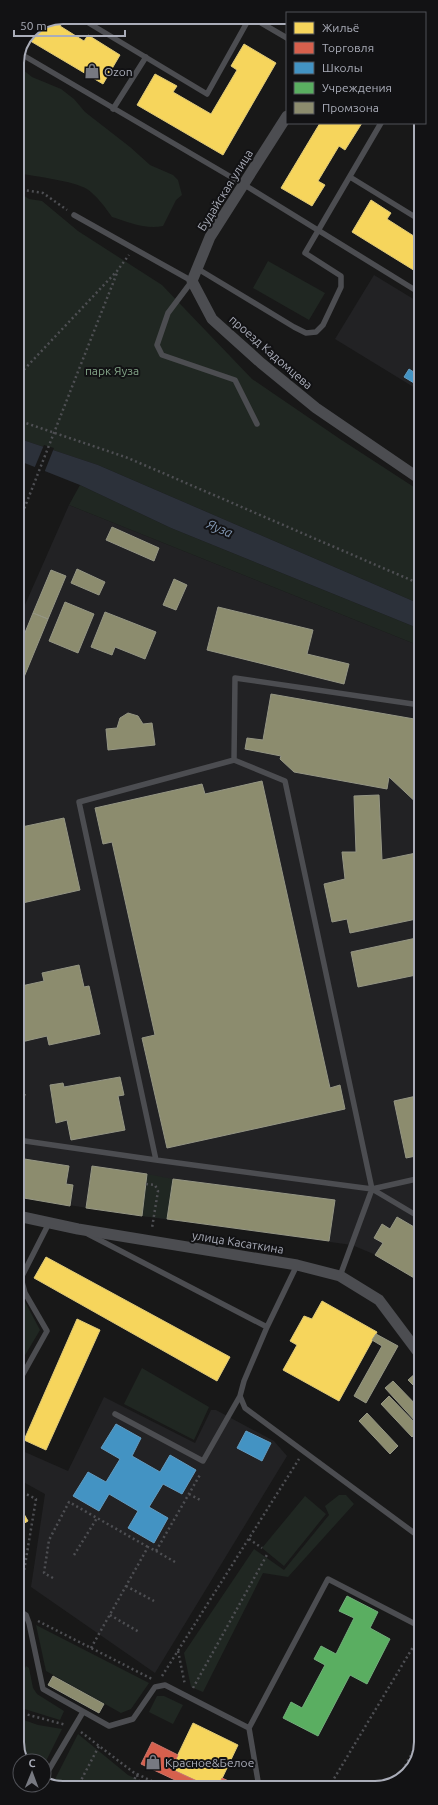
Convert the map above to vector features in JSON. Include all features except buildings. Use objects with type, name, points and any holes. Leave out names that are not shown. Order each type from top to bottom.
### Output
[{"type":"street","name":"Будайская улица","points":[[192,281],[210,237],[286,118]]},
{"type":"street","name":"проезд Кадомцева","points":[[192,281],[212,319],[261,363],[316,408],[414,475]]},
{"type":"street","name":"улица Касаткина","points":[[24,1217],[78,1229],[297,1265],[340,1276],[379,1300],[414,1347]]},
{"type":"lane","points":[[90,24],[207,94],[247,24]]},
{"type":"lane","points":[[263,24],[286,37]]},
{"type":"lane","points":[[25,56],[243,184],[414,290]]},
{"type":"lane","points":[[113,109],[146,57]]},
{"type":"lane","points":[[198,269],[294,327],[306,333],[316,332],[323,325],[341,287],[341,276],[305,253],[380,124]]},
{"type":"lane","points":[[350,177],[414,216]]},
{"type":"lane","points":[[74,215],[192,281],[168,313],[157,345],[162,355],[235,380],[257,424]]},
{"type":"lane","points":[[234,760],[235,678],[414,704]]},
{"type":"lane","points":[[156,1160],[79,802],[234,760],[285,781],[372,1189],[340,1276]]},
{"type":"lane","points":[[24,1141],[372,1189],[414,1180]]},
{"type":"lane","points":[[372,1189],[414,1214]]},
{"type":"lane","points":[[24,1270],[48,1223]]},
{"type":"lane","points":[[78,1229],[267,1327]]},
{"type":"lane","points":[[115,1414],[203,1461],[240,1396],[244,1381],[267,1327],[297,1265]]},
{"type":"lane","points":[[24,1290],[47,1331],[24,1372]]},
{"type":"lane","points":[[240,1396],[245,1408],[414,1533]]},
{"type":"lane","points":[[258,1781],[249,1728],[328,1579],[414,1624]]},
{"type":"lane","points":[[26,1615],[43,1689],[109,1726],[133,1719],[155,1686],[165,1686],[249,1728]]},
{"type":"lane","points":[[52,1764],[83,1712]]},
{"type":"path","points":[[24,190],[43,193],[74,215]]},
{"type":"path","points":[[24,370],[117,271],[134,248]]},
{"type":"path","points":[[24,509],[117,271]]},
{"type":"path","points":[[24,422],[128,458],[414,581]]},
{"type":"path","points":[[146,1184],[155,1185],[158,1191],[150,1240]]},
{"type":"path","points":[[26,1615],[158,1682],[304,1451]]},
{"type":"path","points":[[156,1551],[201,1473]]},
{"type":"path","points":[[24,1493],[36,1499],[24,1569]]},
{"type":"path","points":[[189,1494],[202,1501]]},
{"type":"path","points":[[53,1578],[44,1573],[49,1540],[69,1502],[175,1562]]},
{"type":"path","points":[[74,1555],[97,1518]]},
{"type":"path","points":[[249,1539],[262,1548]]},
{"type":"path","points":[[91,1648],[148,1547]]},
{"type":"path","points":[[188,1697],[268,1553]]},
{"type":"path","points":[[126,1586],[154,1601]]},
{"type":"path","points":[[110,1615],[139,1632]]},
{"type":"path","points":[[333,1781],[414,1646]]},
{"type":"path","points":[[178,1651],[188,1697]]},
{"type":"path","points":[[24,1714],[74,1727],[137,1774],[150,1781]]},
{"type":"path","points":[[81,1781],[99,1746]]},
{"type":"path","points":[[404,1768],[413,1752]]},
{"type":"path","points":[[134,1781],[137,1774]]},
{"type":"path","points":[[137,1774],[139,1781]]},
{"type":"shaded area","points":[[374,275],[414,299],[414,387],[335,339]]},
{"type":"shaded area","points":[[69,505],[414,644],[414,1278],[376,1255],[352,1245],[113,1212],[24,1198],[24,607]]},
{"type":"shaded area","points":[[104,1397],[195,1443],[211,1410],[216,1410],[274,1441],[287,1456],[155,1673],[31,1587],[45,1494],[24,1482],[24,1452],[68,1471]]},
{"type":"green space","points":[[24,71],[32,77],[61,89],[74,99],[85,112],[130,147],[150,165],[173,175],[178,180],[182,195],[176,200],[163,226],[150,227],[112,217],[104,206],[87,189],[54,179],[24,174]]},
{"type":"green space","name":"парк Яуза","points":[[24,196],[29,199],[42,201],[78,231],[162,285],[252,379],[414,487],[414,601],[98,465],[24,440]]},
{"type":"green space","points":[[268,261],[325,293],[309,320],[253,288]]},
{"type":"green space","points":[[80,485],[171,528],[414,627],[414,644],[69,505]]},
{"type":"green space","points":[[147,1174],[173,1179],[167,1219],[142,1216]]},
{"type":"green space","points":[[24,1300],[40,1330],[24,1357]]},
{"type":"green space","points":[[142,1368],[209,1407],[194,1440],[124,1404]]},
{"type":"green space","points":[[339,1495],[346,1495],[354,1504],[288,1577],[263,1573],[203,1692],[191,1687],[184,1653],[254,1549],[284,1570],[329,1515],[325,1506]]},
{"type":"green space","points":[[305,1496],[326,1514],[284,1566],[262,1548]]},
{"type":"green space","points":[[36,1625],[149,1683],[131,1709],[121,1713],[46,1671]]},
{"type":"green space","points":[[26,1666],[29,1668],[33,1688],[37,1694],[64,1711],[60,1720],[24,1709],[24,1670]]},
{"type":"green space","points":[[157,1696],[164,1696],[183,1705],[173,1724],[149,1712]]},
{"type":"green space","points":[[24,1720],[38,1725],[62,1729],[50,1753],[26,1753]]},
{"type":"green space","points":[[78,1734],[128,1775],[140,1781],[54,1780]]},
{"type":"water","name":"Яуза","points":[[24,440],[98,465],[414,601],[414,627],[171,528],[80,485],[24,463]]},
{"type":"pier","points":[[44,445],[54,448],[44,473],[34,469]]},
{"type":"place","name":"Ozon","points":[[92,71]]},
{"type":"place","name":"Красное&Белое","points":[[153,1762]]}]
